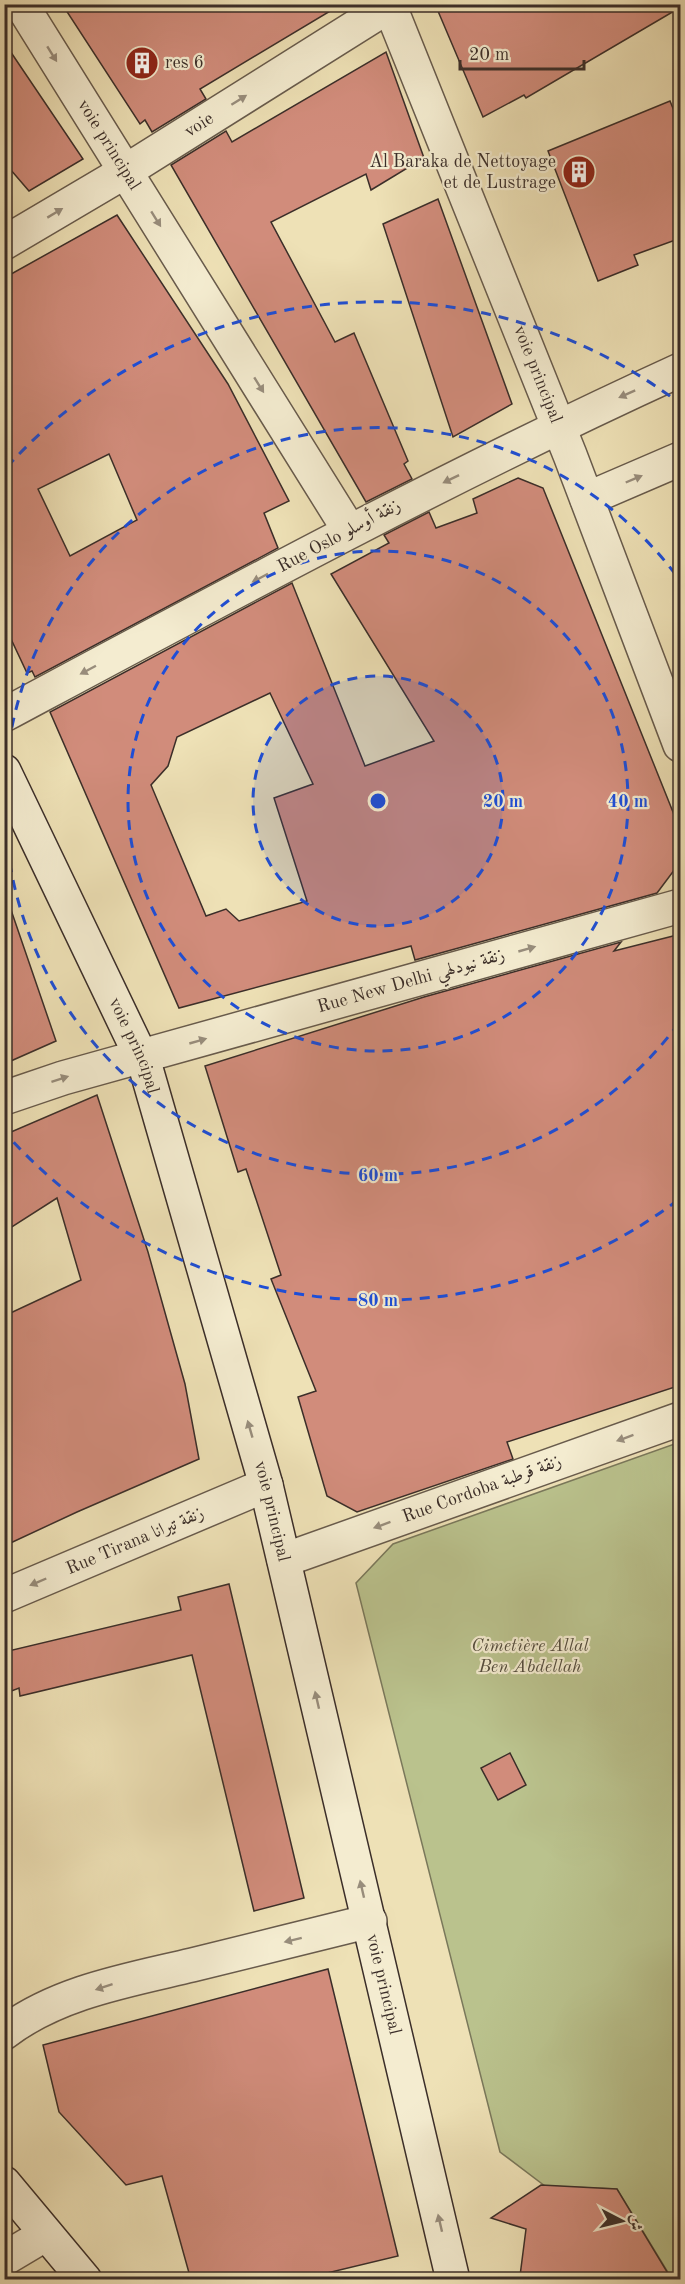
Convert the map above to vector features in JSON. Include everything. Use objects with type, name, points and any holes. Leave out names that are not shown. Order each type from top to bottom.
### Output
[{"type":"street","name":"voie principal","points":[[21,4],[349,530]]},
{"type":"street","name":"voie principal","points":[[390,5],[558,425],[681,746]]},
{"type":"street","name":"voie","points":[[4,243],[126,171],[390,5]]},
{"type":"street","name":"Rue Oslo زنقة أوسلو","points":[[4,716],[349,530],[558,425],[681,370]]},
{"type":"street","points":[[587,499],[681,459]]},
{"type":"street","name":"voie principal","points":[[4,771],[141,1057],[266,1485],[453,2280]]},
{"type":"street","name":"Rue New Delhi زنقة نيودلهي","points":[[4,1098],[63,1078],[681,906]]},
{"type":"street","name":"Rue Cordoba زنقة قرطبة","points":[[284,1560],[681,1419]]},
{"type":"street","name":"Rue Tirana زنقة تيرانا","points":[[4,1596],[266,1485]]},
{"type":"street","points":[[4,2033],[21,2020],[55,2004],[108,1985],[370,1921]]},
{"type":"street","points":[[4,2182],[85,2280]]},
{"type":"street","points":[[4,2259],[46,2234]]},
{"type":"green space","name":"Cimetière Allal Ben Abdellah","points":[[680,1442],[680,2279],[672,2279],[617,2189],[545,2186],[500,2152],[356,1583],[393,1544]]},
{"type":"building","points":[[62,4],[342,4],[200,89],[206,99],[152,132],[145,120],[140,124]]},
{"type":"building","points":[[435,4],[681,4],[681,7],[526,98],[524,95],[483,117]]},
{"type":"building","points":[[4,42],[83,159],[29,191],[4,162]]},
{"type":"building","points":[[386,52],[424,158],[371,190],[366,174],[271,222],[335,342],[354,333],[408,461],[404,464],[412,479],[366,502],[171,165],[226,131],[232,142]]},
{"type":"building","points":[[670,101],[681,128],[681,238],[634,255],[638,265],[598,281],[548,151]]},
{"type":"building","points":[[438,199],[512,404],[453,437],[383,224]]},
{"type":"building","points":[[117,215],[228,384],[289,501],[264,513],[278,548],[35,677],[32,671],[27,673],[4,624],[4,278]],"holes":[[[109,454],[137,520],[70,556],[38,489]]]},
{"type":"building","points":[[518,478],[543,488],[681,832],[681,861],[657,893],[415,960],[411,946],[179,1008],[50,712],[292,583],[365,766],[434,741],[331,574],[389,543],[384,535],[429,512],[436,528],[477,513],[473,499]],"holes":[[[270,693],[313,784],[274,798],[307,901],[239,921],[226,909],[206,916],[151,785],[168,766],[177,737]]]},
{"type":"building","points":[[10,907],[56,1041],[4,1064],[4,908]]},
{"type":"building","points":[[681,934],[681,1385],[507,1442],[513,1459],[357,1512],[327,1496],[298,1397],[316,1391],[271,1279],[281,1275],[246,1169],[238,1172],[205,1066],[424,997],[621,942],[614,951]]},
{"type":"building","points":[[97,1095],[148,1252],[185,1384],[199,1459],[4,1546],[4,1316],[81,1280],[57,1198],[4,1232],[4,1135]]},
{"type":"building","points":[[229,1584],[304,1898],[254,1911],[192,1655],[20,1696],[19,1688],[4,1694],[4,1652],[181,1610],[178,1597]]},
{"type":"building","points":[[510,1753],[526,1785],[498,1800],[481,1768]]},
{"type":"building","points":[[328,1969],[398,2256],[298,2280],[191,2280],[162,2176],[126,2185],[59,2112],[43,2045]]},
{"type":"building","points":[[541,2185],[617,2189],[672,2280],[536,2280],[520,2276],[526,2229],[491,2218]]},
{"type":"place","name":"res 6","points":[[142,63]]},
{"type":"place","name":"Al Baraka de Nettoyage et de Lustrage","points":[[579,172]]}]
